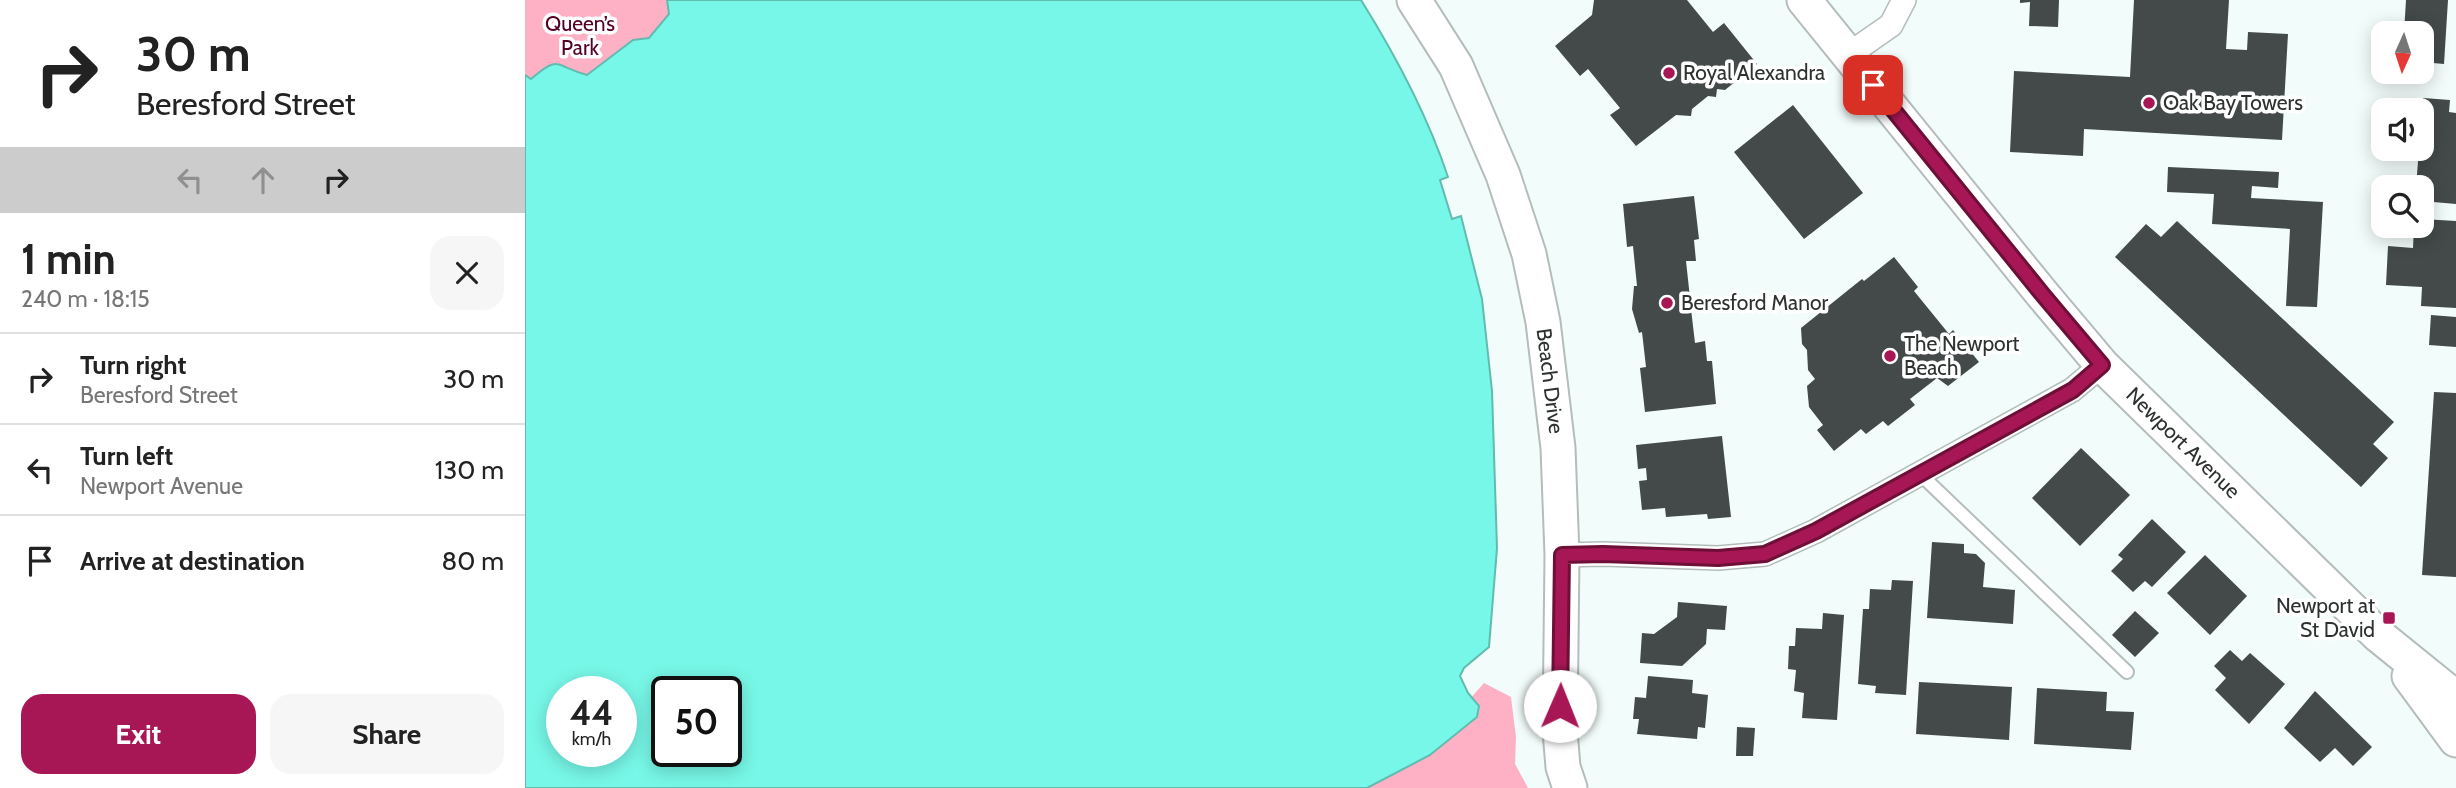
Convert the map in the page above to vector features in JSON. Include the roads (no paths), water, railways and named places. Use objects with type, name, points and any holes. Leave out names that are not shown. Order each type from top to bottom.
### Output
[{"type":"street","name":"Beach Drive","points":[[1414,0],[1467,88],[1503,175],[1529,254],[1553,386],[1558,447],[1562,555],[1560,731],[1563,767],[1570,788]]},
{"type":"street","name":"Newport Avenue","points":[[1804,0],[2102,365],[2378,635],[2456,698]]},
{"type":"street","points":[[1848,55],[1891,25],[1904,0]]},
{"type":"street","points":[[1562,555],[1718,558],[1765,554],[1816,531],[2073,390],[2102,365]]},
{"type":"street","points":[[2378,635],[2456,740]]},
{"type":"lane","points":[[1919,473],[2127,672]]},
{"type":"place","name":"Royal Alexandra","points":[[1669,73]]},
{"type":"place","name":"Oak Bay Towers","points":[[2149,103]]},
{"type":"place","name":"Beresford Manor","points":[[1667,303]]},
{"type":"place","name":"The Newport Beach","points":[[1890,356]]},
{"type":"place","name":"Newport at St David","points":[[2389,618]]},
{"type":"park label","name":"Queen’s Park","points":[[580,36]]}]
